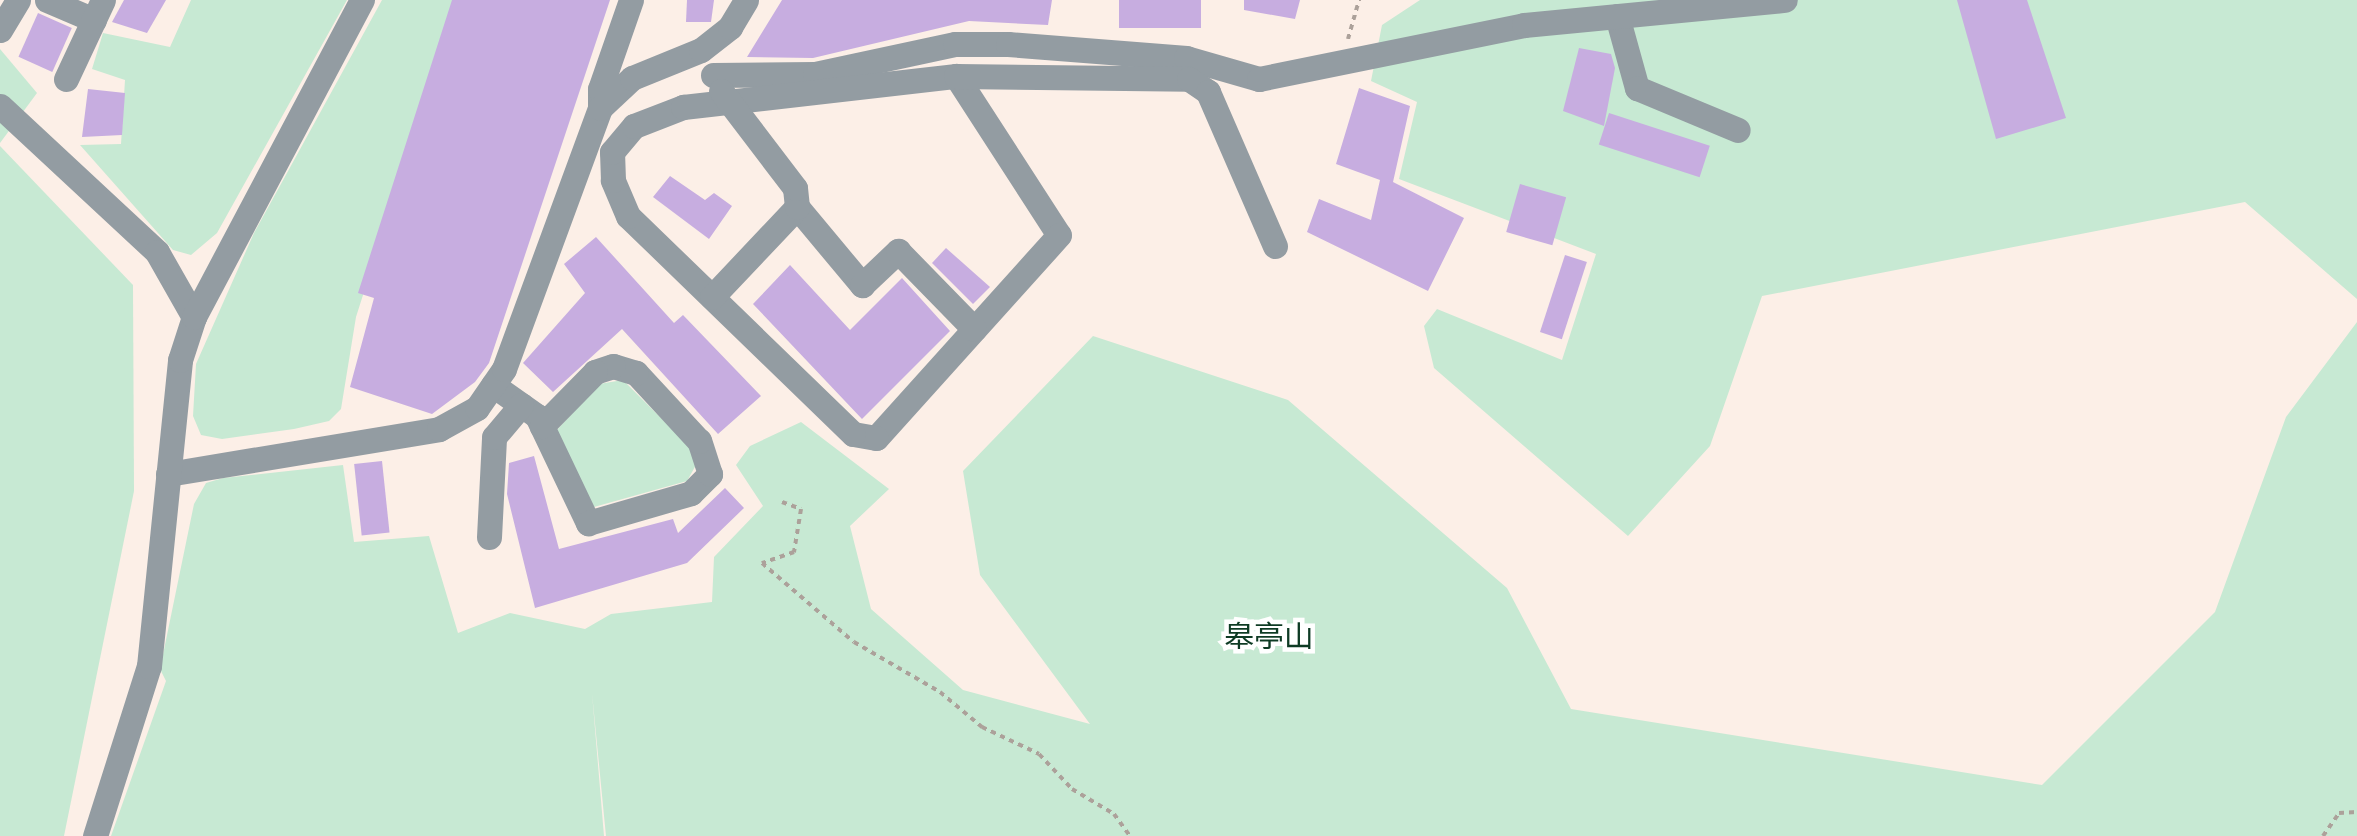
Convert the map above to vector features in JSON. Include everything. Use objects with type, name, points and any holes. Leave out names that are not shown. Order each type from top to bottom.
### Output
[{"type":"street","points":[[0,30],[18,0]]},
{"type":"street","points":[[47,0],[98,10],[66,78]]},
{"type":"street","points":[[95,836],[135,726],[149,666],[180,360],[194,317],[362,0]]},
{"type":"street","points":[[168,474],[439,428],[477,408],[493,385],[600,108],[600,89],[632,0]]},
{"type":"street","points":[[600,108],[632,78],[701,50],[730,28],[746,0]]},
{"type":"street","points":[[713,76],[815,74],[955,44],[1186,58],[1259,79],[1340,66],[1524,25],[1785,0]]},
{"type":"street","points":[[1617,16],[1637,88],[1738,130]]},
{"type":"street","points":[[701,50],[727,102],[794,188],[796,206],[862,285],[898,252],[974,329]]},
{"type":"street","points":[[956,76],[1059,234],[876,438],[853,434],[628,216],[613,180],[612,152],[634,126],[682,107],[956,76],[1189,79],[1208,92],[1275,246]]},
{"type":"street","points":[[0,106],[157,252],[194,317]]},
{"type":"street","points":[[712,297],[796,206]]},
{"type":"street","points":[[493,385],[522,405],[542,426],[588,523],[691,493],[710,474],[699,441],[636,373],[612,366],[595,372],[542,426]]},
{"type":"street","points":[[489,537],[494,437],[522,405]]},
{"type":"path","points":[[1340,66],[1358,0]]},
{"type":"path","points":[[782,502],[801,509],[794,552],[762,563],[854,642],[940,692],[982,728],[1004,732],[1020,749],[1039,754],[1072,789],[1114,814],[1130,836]]},
{"type":"path","points":[[2324,836],[2339,814],[2357,812]]},
{"type":"green space","points":[[191,0],[347,0],[217,233],[191,255],[173,250],[80,145],[121,144],[125,80],[92,69],[103,33],[170,47]]},
{"type":"green space","points":[[382,0],[457,0],[356,317],[341,409],[329,421],[294,429],[222,439],[201,435],[193,416],[196,364],[254,233]]},
{"type":"green space","points":[[1420,0],[2357,0],[2357,299],[2245,202],[1762,296],[1710,446],[1628,536],[1434,368],[1424,326],[1437,309],[1562,360],[1596,254],[1399,179],[1417,102],[1371,81],[1382,25]]},
{"type":"green space","points":[[0,49],[37,93],[0,143]]},
{"type":"green space","points":[[0,146],[133,285],[134,491],[64,836],[0,836]]},
{"type":"green space","name":"皋亭山","points":[[2357,322],[2357,836],[606,836],[592,693],[604,836],[111,836],[166,681],[160,669],[194,504],[206,483],[223,478],[343,465],[354,542],[429,536],[458,633],[510,613],[585,629],[611,614],[712,602],[714,557],[763,506],[736,465],[750,446],[801,422],[889,489],[850,526],[871,609],[963,690],[1090,724],[980,575],[963,471],[1093,336],[1288,400],[1507,588],[1571,709],[2042,785],[2215,612],[2286,417]]},
{"type":"green space","points":[[623,380],[689,446],[696,465],[687,481],[594,507],[556,431],[599,384]]},
{"type":"building","points":[[124,0],[166,0],[147,33],[112,22]]},
{"type":"building","points":[[452,0],[610,0],[489,363],[475,382],[432,414],[350,387],[374,298],[358,293]]},
{"type":"building","points":[[687,0],[714,0],[711,22],[686,22]]},
{"type":"building","points":[[782,0],[1052,0],[1048,25],[969,21],[813,58],[747,57]]},
{"type":"building","points":[[1119,0],[1201,0],[1201,28],[1119,28]]},
{"type":"building","points":[[1244,0],[1300,0],[1295,19],[1244,10]]},
{"type":"building","points":[[1957,0],[2027,0],[2066,118],[1996,139]]},
{"type":"building","points":[[38,13],[72,28],[52,72],[18,57]]},
{"type":"building","points":[[1579,48],[1611,54],[1615,68],[1604,126],[1563,111]]},
{"type":"building","points":[[1359,88],[1410,106],[1393,182],[1464,218],[1428,291],[1307,232],[1319,199],[1371,220],[1380,180],[1336,164]]},
{"type":"building","points":[[88,89],[125,93],[122,135],[82,137]]},
{"type":"building","points":[[1609,113],[1710,146],[1700,177],[1599,144]]},
{"type":"building","points":[[670,176],[705,200],[714,193],[732,206],[709,239],[653,197]]},
{"type":"building","points":[[1520,184],[1566,197],[1552,245],[1506,232]]},
{"type":"building","points":[[596,237],[674,323],[683,315],[761,396],[718,434],[622,329],[553,392],[523,363],[585,293],[564,264]]},
{"type":"building","points":[[946,248],[990,287],[973,304],[932,263]]},
{"type":"building","points":[[1565,255],[1587,262],[1562,339],[1540,332]]},
{"type":"building","points":[[790,265],[850,330],[902,278],[950,331],[862,419],[753,304]]},
{"type":"building","points":[[534,456],[559,549],[673,519],[678,533],[725,488],[744,508],[687,563],[535,608],[507,494],[509,463]]},
{"type":"building","points":[[382,461],[390,533],[362,536],[354,464]]}]
